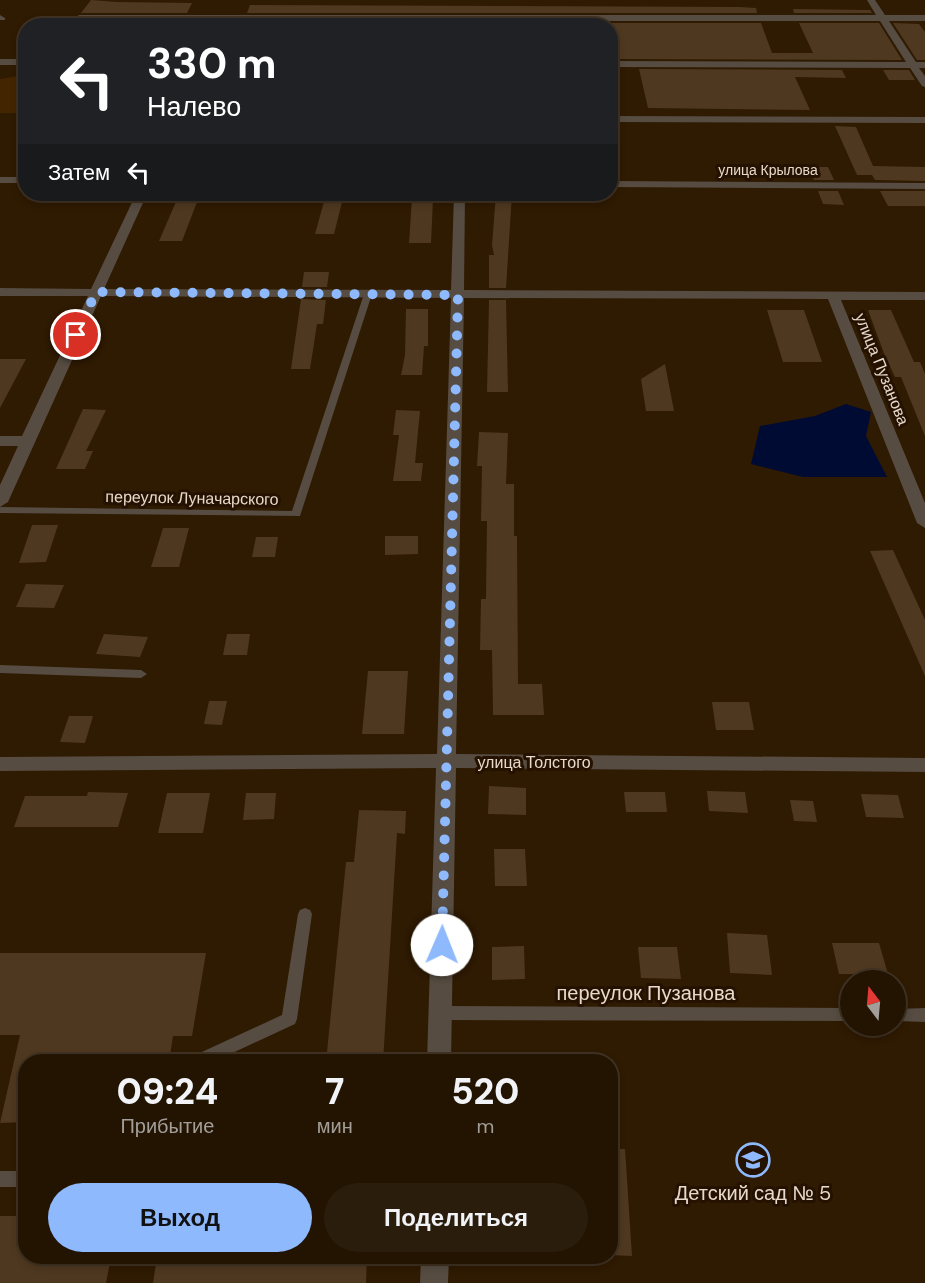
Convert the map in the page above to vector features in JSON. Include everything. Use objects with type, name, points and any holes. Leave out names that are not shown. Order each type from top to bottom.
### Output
[{"type":"street","points":[[871,0],[925,84]]},
{"type":"street","points":[[79,18],[925,18]]},
{"type":"street","points":[[0,62],[18,62]]},
{"type":"street","points":[[618,64],[925,65]]},
{"type":"street","points":[[618,119],[925,120]]},
{"type":"street","points":[[0,180],[18,180]]},
{"type":"street","name":"улица Крылова","points":[[618,184],[925,186]]},
{"type":"street","points":[[0,502],[138,201]]},
{"type":"street","points":[[439,1054],[460,201]]},
{"type":"street","points":[[0,292],[925,296]]},
{"type":"street","name":"улица Пузанова","points":[[833,295],[925,523]]},
{"type":"street","points":[[0,441],[27,441]]},
{"type":"street","name":"улица Толстого","points":[[0,764],[447,761],[925,765]]},
{"type":"street","points":[[434,1283],[435,1264]]},
{"type":"lane","name":"переулок Луначарского","points":[[0,510],[296,514],[368,294]]},
{"type":"lane","points":[[0,669],[141,674]]},
{"type":"lane","points":[[215,1054],[289,1020],[305,914]]},
{"type":"lane","name":"переулок Пузанова","points":[[440,1013],[840,1015]]},
{"type":"lane","points":[[906,1015],[925,1016]]},
{"type":"lane","points":[[0,1179],[18,1179]]},
{"type":"shaded area","points":[[18,76],[18,113],[0,113],[0,79]]},
{"type":"water","points":[[846,404],[871,412],[866,436],[887,477],[803,477],[751,464],[760,426],[815,416]]},
{"type":"building","points":[[91,0],[192,3],[187,13],[81,13]]},
{"type":"building","points":[[250,5],[740,7],[756,8],[757,13],[247,13]]},
{"type":"building","points":[[793,9],[870,10],[872,13],[794,13]]},
{"type":"building","points":[[618,23],[761,23],[772,53],[813,53],[799,23],[879,23],[902,60],[618,59]]},
{"type":"building","points":[[893,23],[919,24],[925,32],[925,60],[917,60]]},
{"type":"building","points":[[639,69],[842,70],[846,78],[795,77],[810,110],[648,108]]},
{"type":"building","points":[[883,70],[909,70],[915,80],[889,80]]},
{"type":"building","points":[[835,126],[856,127],[873,166],[925,167],[925,181],[875,180],[872,175],[857,175]]},
{"type":"building","points":[[809,167],[828,167],[834,180],[814,180]]},
{"type":"building","points":[[818,191],[838,191],[844,205],[823,204]]},
{"type":"building","points":[[880,191],[925,191],[925,206],[888,206]]},
{"type":"building","points":[[176,201],[197,201],[182,241],[159,241]]},
{"type":"building","points":[[324,201],[342,201],[334,234],[315,234]]},
{"type":"building","points":[[412,201],[433,201],[431,243],[409,243]]},
{"type":"building","points":[[495,201],[512,201],[506,288],[489,288],[489,255],[494,255],[492,245]]},
{"type":"building","points":[[304,272],[329,272],[327,287],[302,287]]},
{"type":"building","points":[[301,299],[326,300],[323,324],[317,324],[310,369],[291,369]]},
{"type":"building","points":[[489,300],[506,300],[508,392],[487,392]]},
{"type":"building","points":[[406,309],[428,309],[428,346],[424,346],[422,375],[401,375],[405,355]]},
{"type":"building","points":[[767,310],[804,310],[822,362],[783,362]]},
{"type":"building","points":[[868,310],[891,310],[914,362],[920,362],[925,374],[925,436],[901,377],[895,377],[885,356]]},
{"type":"building","points":[[0,359],[26,359],[0,408]]},
{"type":"building","points":[[665,364],[674,411],[646,411],[641,379]]},
{"type":"building","points":[[83,409],[106,410],[86,451],[93,451],[85,469],[56,469]]},
{"type":"building","points":[[396,410],[420,411],[415,463],[423,463],[421,481],[393,481],[399,435],[393,435]]},
{"type":"building","points":[[479,432],[508,433],[506,484],[514,484],[514,536],[517,536],[518,684],[542,684],[544,715],[493,715],[492,650],[480,650],[481,599],[486,599],[487,521],[481,521],[482,466],[477,466]]},
{"type":"building","points":[[32,525],[58,525],[46,562],[19,563]]},
{"type":"building","points":[[163,528],[189,528],[179,567],[151,567]]},
{"type":"building","points":[[385,536],[418,536],[418,554],[385,555]]},
{"type":"building","points":[[256,537],[278,537],[275,557],[252,557]]},
{"type":"building","points":[[893,550],[925,620],[925,676],[870,551]]},
{"type":"building","points":[[26,584],[64,585],[54,608],[16,607]]},
{"type":"building","points":[[104,634],[148,637],[140,657],[96,654]]},
{"type":"building","points":[[227,634],[250,634],[247,655],[223,655]]},
{"type":"building","points":[[368,671],[408,671],[404,734],[362,734]]},
{"type":"building","points":[[209,701],[227,701],[222,725],[204,724]]},
{"type":"building","points":[[712,702],[749,702],[754,730],[716,730]]},
{"type":"building","points":[[69,716],[93,716],[85,743],[60,742]]},
{"type":"building","points":[[489,786],[526,788],[526,815],[488,814]]},
{"type":"building","points":[[707,791],[745,792],[748,813],[709,811]]},
{"type":"building","points":[[88,792],[128,793],[118,827],[14,827],[25,796],[87,796]]},
{"type":"building","points":[[624,792],[665,792],[667,812],[626,812]]},
{"type":"building","points":[[167,793],[210,793],[203,833],[158,833]]},
{"type":"building","points":[[246,793],[276,793],[274,819],[243,820]]},
{"type":"building","points":[[861,794],[898,795],[904,818],[866,817]]},
{"type":"building","points":[[790,800],[813,801],[817,822],[794,821]]},
{"type":"building","points":[[359,810],[406,811],[405,834],[397,833],[383,1054],[327,1054],[346,862],[354,862]]},
{"type":"building","points":[[494,849],[525,849],[527,886],[495,886]]},
{"type":"building","points":[[727,933],[767,935],[772,975],[730,973]]},
{"type":"building","points":[[832,943],[879,943],[887,970],[840,970],[839,974]]},
{"type":"building","points":[[524,946],[525,979],[492,980],[492,947]]},
{"type":"building","points":[[638,947],[677,947],[681,979],[641,978]]},
{"type":"building","points":[[0,953],[206,953],[192,1036],[173,1036],[170,1054],[18,1054],[18,1122],[0,1123],[20,1035],[0,1035]]},
{"type":"building","points":[[618,1149],[625,1149],[632,1256],[618,1255]]},
{"type":"building","points":[[0,1216],[18,1216],[18,1264],[110,1264],[106,1283],[0,1283]]},
{"type":"building","points":[[156,1264],[367,1264],[366,1283],[153,1283]]},
{"type":"place","name":"Детский сад № 5","points":[[753,1160]]},
{"type":"route","points":[[76,335],[96,292],[458,295],[442,945]]}]
